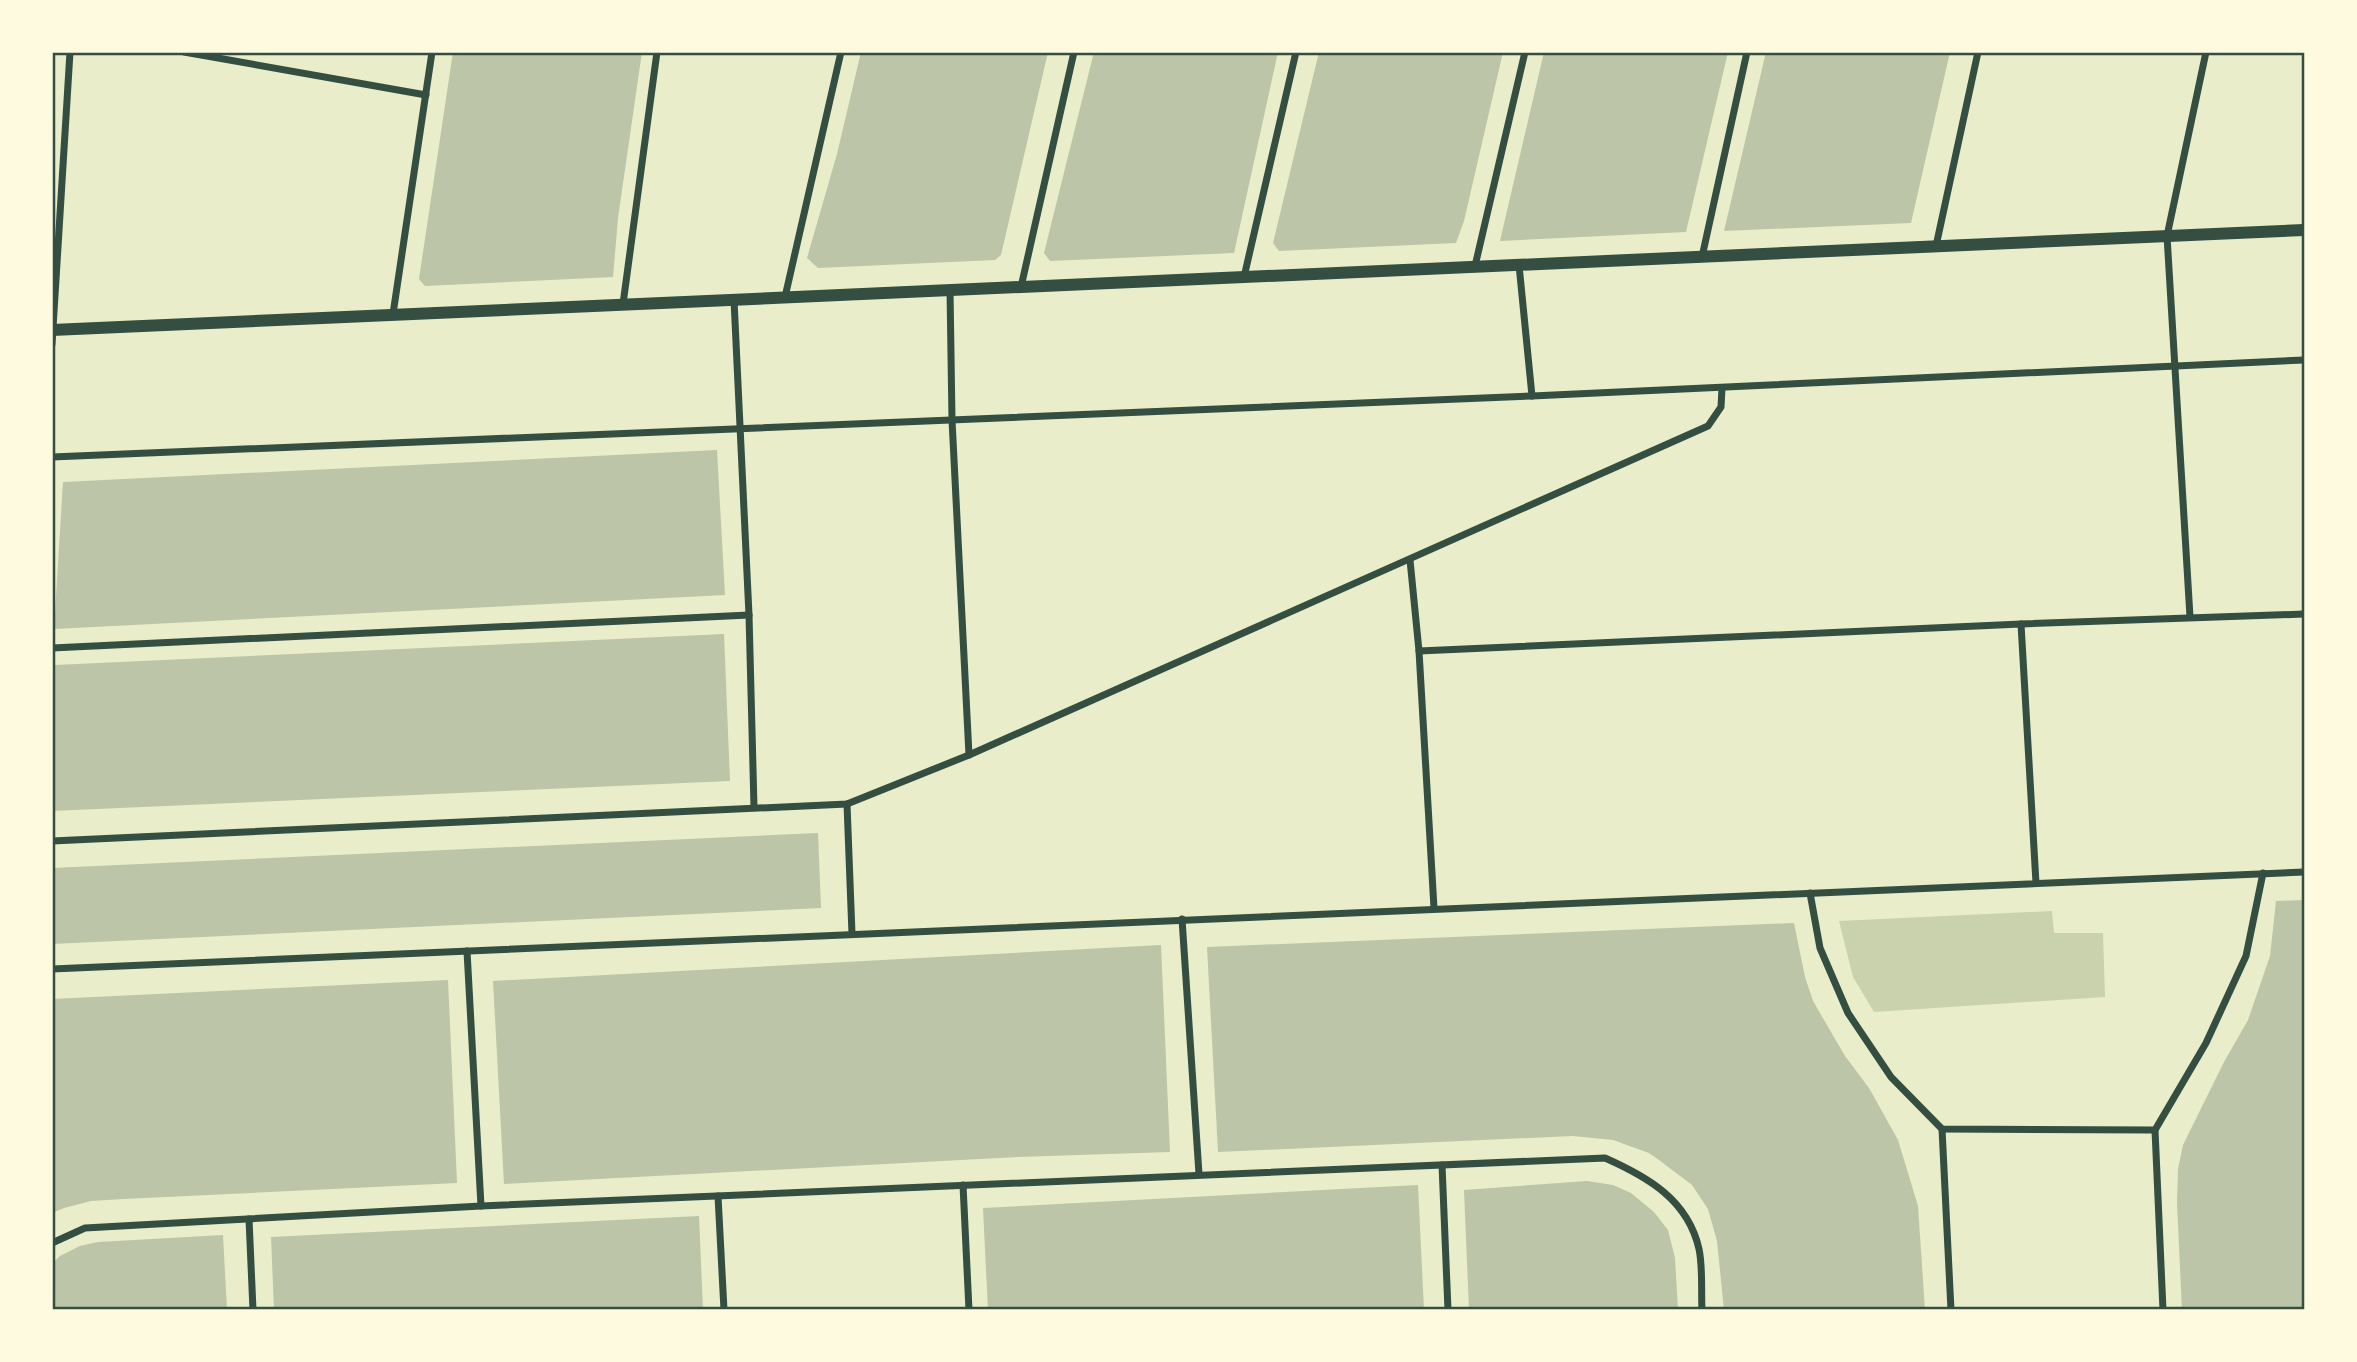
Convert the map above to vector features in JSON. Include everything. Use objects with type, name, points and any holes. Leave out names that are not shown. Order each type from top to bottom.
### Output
[{"type":"street","points":[[52,344],[70,52]]},
{"type":"street","points":[[184,52],[426,95]]},
{"type":"street","points":[[393,314],[432,52]]},
{"type":"street","points":[[623,304],[657,52]]},
{"type":"street","points":[[1021,287],[1074,52]]},
{"type":"street","points":[[1244,277],[1296,52]]},
{"type":"street","points":[[1475,266],[1525,52]]},
{"type":"street","points":[[1702,257],[1747,52]]},
{"type":"street","points":[[1936,246],[1978,52]]},
{"type":"street","points":[[2190,617],[2166,236],[2206,52]]},
{"type":"street","points":[[785,297],[838,53]]},
{"type":"street","points":[[53,330],[2305,230]]},
{"type":"street","points":[[1519,265],[1532,396]]},
{"type":"street","points":[[950,290],[952,420],[969,755]]},
{"type":"street","points":[[734,300],[749,615],[754,807]]},
{"type":"street","points":[[52,457],[1722,388],[2305,360]]},
{"type":"street","points":[[52,841],[847,804],[969,755],[1708,426],[1721,407],[1722,388]]},
{"type":"street","points":[[1410,560],[1419,651],[1434,908]]},
{"type":"street","points":[[1419,651],[2305,614]]},
{"type":"street","points":[[52,648],[749,615]]},
{"type":"street","points":[[2021,624],[2036,883]]},
{"type":"street","points":[[847,804],[852,934]]},
{"type":"street","points":[[52,969],[2305,872]]},
{"type":"street","points":[[2163,1310],[2155,1130],[2206,1044],[2246,956],[2263,873]]},
{"type":"street","points":[[1810,893],[1821,948],[1848,1013],[1891,1077],[1942,1129],[1951,1310]]},
{"type":"street","points":[[1182,919],[1199,1174]]},
{"type":"street","points":[[467,951],[481,1206]]},
{"type":"street","points":[[1942,1129],[2155,1130]]},
{"type":"street","points":[[52,1243],[85,1228],[481,1206],[1605,1158],[1639,1173],[1668,1195],[1689,1220],[1699,1251],[1702,1310]]},
{"type":"street","points":[[1442,1165],[1448,1310]]},
{"type":"street","points":[[963,1185],[969,1310]]},
{"type":"street","points":[[718,1196],[724,1310]]},
{"type":"street","points":[[248,1219],[253,1310]]},
{"type":"green space","points":[[2052,911],[2054,933],[2103,933],[2105,997],[1874,1012],[1853,977],[1839,921]]},
{"type":"building","points":[[453,52],[642,52],[618,218],[613,277],[425,286],[419,279]]},
{"type":"building","points":[[861,52],[1048,52],[1001,255],[995,260],[818,268],[807,258],[837,154]]},
{"type":"building","points":[[1094,52],[1278,52],[1234,253],[1050,261],[1044,253]]},
{"type":"building","points":[[1319,52],[1503,52],[1464,221],[1456,243],[1279,251],[1273,243]]},
{"type":"building","points":[[1544,52],[1728,52],[1686,232],[1500,241]]},
{"type":"building","points":[[1766,52],[1950,52],[1911,223],[1724,231]]},
{"type":"building","points":[[717,450],[725,595],[54,629],[63,482]]},
{"type":"building","points":[[724,634],[730,781],[52,811],[52,698],[55,665]]},
{"type":"building","points":[[818,833],[821,908],[52,944],[52,868]]},
{"type":"building","points":[[2304,900],[2304,1310],[2182,1310],[2177,1203],[2178,1169],[2183,1145],[2248,1020],[2270,956],[2276,901]]},
{"type":"building","points":[[1794,923],[1813,1001],[1845,1056],[1869,1088],[1898,1140],[1918,1206],[1925,1310],[1724,1310],[1717,1241],[1708,1209],[1692,1185],[1659,1160],[1649,1153],[1613,1140],[1573,1136],[1218,1152],[1207,947]]},
{"type":"building","points":[[1161,945],[1170,1152],[1018,1157],[504,1184],[493,981]]},
{"type":"building","points":[[448,980],[457,1183],[91,1201],[52,1213],[52,999]]},
{"type":"building","points":[[1587,1181],[1613,1185],[1631,1193],[1654,1212],[1668,1230],[1675,1258],[1678,1310],[1469,1310],[1464,1190]]},
{"type":"building","points":[[1418,1185],[1424,1310],[988,1310],[983,1208]]},
{"type":"building","points":[[699,1216],[703,1310],[274,1310],[271,1237]]},
{"type":"building","points":[[223,1235],[227,1310],[52,1310],[52,1264],[60,1256],[80,1246],[98,1242]]}]
